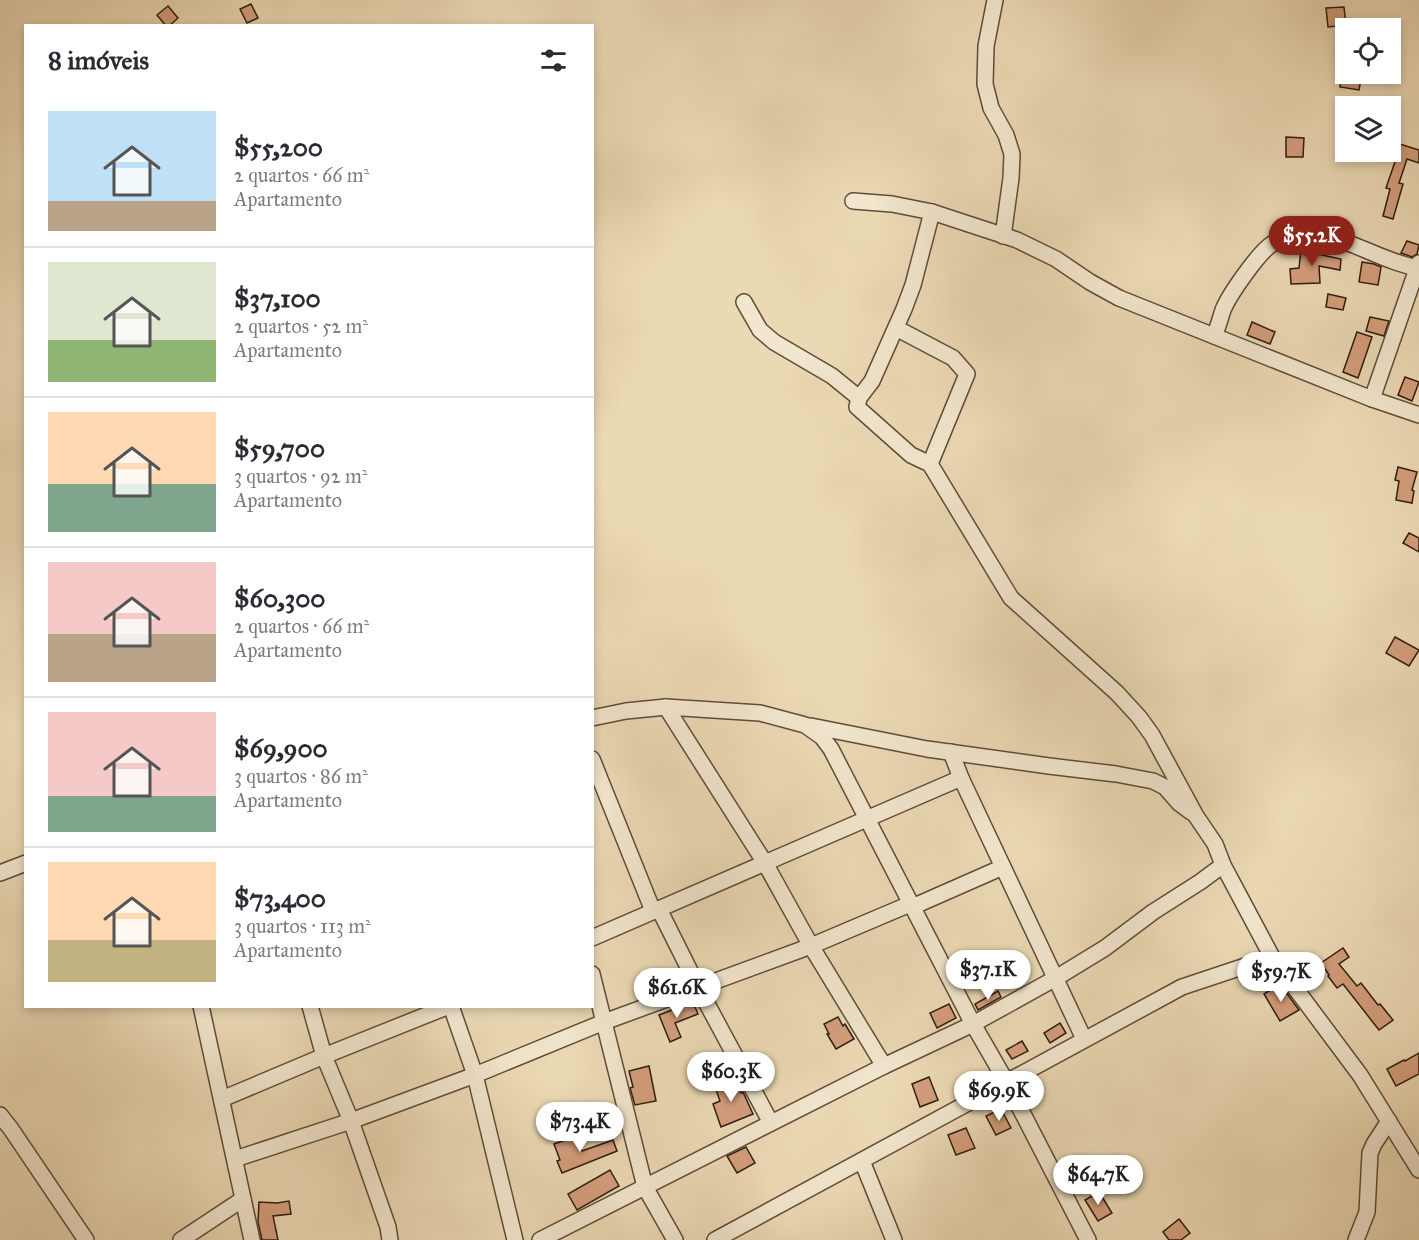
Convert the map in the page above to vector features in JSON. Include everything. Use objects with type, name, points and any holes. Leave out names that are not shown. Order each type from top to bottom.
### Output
[{"type":"street","points":[[995,0],[986,46],[985,84],[991,108],[1006,135],[1012,154],[1003,236]]},
{"type":"street","points":[[854,201],[892,204],[932,212],[1017,240],[1056,259],[1119,298],[1372,399],[1419,415]]},
{"type":"street","points":[[932,212],[912,285],[896,328],[872,381],[859,398],[857,407],[911,455],[930,464],[1011,598],[1117,693],[1139,717],[1152,735],[1196,816],[1215,844],[1223,865],[1272,957],[1360,1075],[1418,1165]]},
{"type":"street","points":[[1214,336],[1223,310],[1231,296],[1263,252],[1274,243],[1287,240],[1342,241],[1387,258],[1418,266],[1372,399]]},
{"type":"street","points":[[744,302],[760,330],[774,342],[832,376],[859,398]]},
{"type":"street","points":[[896,328],[954,358],[967,374],[930,464]]},
{"type":"street","points":[[594,718],[626,711],[666,707],[760,713],[805,725],[951,752],[1153,781],[1165,787],[1179,803],[1196,816]]},
{"type":"street","points":[[666,707],[765,863],[811,946],[885,1066]]},
{"type":"street","points":[[805,725],[822,736],[831,749],[1088,1240]]},
{"type":"street","points":[[951,752],[961,778],[1084,1039]]},
{"type":"street","points":[[594,764],[656,910],[771,1123]]},
{"type":"street","points":[[594,937],[961,778]]},
{"type":"street","points":[[0,873],[24,864]]},
{"type":"street","points":[[540,1240],[973,1024],[1106,948],[1223,865]]},
{"type":"street","points":[[235,1159],[351,1121],[475,1075],[604,1022],[811,946],[1003,867]]},
{"type":"street","points":[[715,1240],[1182,987],[1272,957]]},
{"type":"street","points":[[594,982],[645,1187],[675,1240]]},
{"type":"street","points":[[201,1008],[252,1240]]},
{"type":"street","points":[[311,1008],[324,1056],[351,1121],[388,1227],[390,1240]]},
{"type":"street","points":[[222,1099],[445,1008]]},
{"type":"street","points":[[451,1008],[475,1075],[515,1240]]},
{"type":"street","points":[[0,1115],[86,1240]]},
{"type":"street","points":[[1356,1240],[1367,1212],[1370,1153],[1389,1121]]},
{"type":"street","points":[[862,1161],[894,1240]]},
{"type":"street","points":[[181,1240],[243,1199]]},
{"type":"building","points":[[251,4],[258,18],[247,23],[240,9]]},
{"type":"building","points":[[168,6],[178,18],[171,24],[164,24],[157,15]]},
{"type":"building","points":[[1344,7],[1345,18],[1335,18],[1335,26],[1328,27],[1326,8]]},
{"type":"building","points":[[1340,84],[1360,84],[1359,90],[1340,87]]},
{"type":"building","points":[[1286,137],[1304,138],[1303,157],[1286,157]]},
{"type":"building","points":[[1401,144],[1419,150],[1419,163],[1407,159],[1399,183],[1403,184],[1393,219],[1383,216],[1390,189],[1386,188],[1395,162],[1401,162]]},
{"type":"building","points":[[1407,241],[1419,245],[1417,254],[1412,257],[1401,253]]},
{"type":"building","points":[[1301,250],[1317,250],[1317,254],[1341,259],[1340,270],[1319,266],[1320,283],[1291,284],[1290,269],[1299,268]]},
{"type":"building","points":[[1362,262],[1381,267],[1378,285],[1359,282]]},
{"type":"building","points":[[1328,294],[1346,298],[1343,310],[1326,307]]},
{"type":"building","points":[[1370,317],[1389,321],[1384,336],[1366,331]]},
{"type":"building","points":[[1252,322],[1275,332],[1270,344],[1247,335]]},
{"type":"building","points":[[1357,332],[1372,337],[1358,378],[1343,372]]},
{"type":"building","points":[[1405,377],[1419,382],[1412,401],[1398,395]]},
{"type":"building","points":[[1398,467],[1417,472],[1412,490],[1414,491],[1412,503],[1396,500],[1399,481],[1395,480]]},
{"type":"building","points":[[1409,533],[1419,538],[1419,552],[1403,543]]},
{"type":"building","points":[[1395,637],[1419,650],[1409,666],[1386,653]]},
{"type":"building","points":[[1343,948],[1349,957],[1339,964],[1357,986],[1361,983],[1393,1020],[1379,1030],[1343,984],[1337,988],[1321,963]]},
{"type":"building","points":[[1280,984],[1299,1010],[1280,1021],[1264,994]]},
{"type":"building","points":[[998,991],[1001,997],[978,1010],[975,1004]]},
{"type":"building","points":[[692,1000],[698,1014],[675,1023],[681,1037],[670,1042],[659,1015]]},
{"type":"building","points":[[949,1004],[956,1018],[937,1028],[930,1013]]},
{"type":"building","points":[[838,1017],[854,1039],[836,1049],[824,1024]]},
{"type":"building","points":[[1060,1023],[1066,1033],[1050,1043],[1044,1033]]},
{"type":"building","points":[[1022,1041],[1028,1051],[1012,1059],[1006,1050]]},
{"type":"building","points":[[1419,1053],[1419,1074],[1396,1086],[1387,1069]]},
{"type":"building","points":[[649,1066],[656,1101],[635,1105],[630,1088],[633,1087],[629,1071]]},
{"type":"building","points":[[735,1077],[753,1114],[721,1127],[713,1104],[720,1101],[714,1084]]},
{"type":"building","points":[[929,1077],[938,1100],[920,1107],[912,1084]]},
{"type":"building","points":[[1001,1109],[1011,1128],[996,1135],[986,1116]]},
{"type":"building","points":[[966,1128],[975,1148],[956,1155],[948,1135]]},
{"type":"building","points":[[576,1136],[582,1151],[613,1140],[617,1151],[562,1173],[554,1144]]},
{"type":"building","points":[[746,1147],[755,1163],[737,1173],[727,1156]]},
{"type":"building","points":[[610,1170],[619,1186],[577,1210],[568,1194]]},
{"type":"building","points":[[1099,1192],[1112,1213],[1098,1221],[1085,1200]]},
{"type":"building","points":[[289,1201],[291,1214],[273,1216],[278,1240],[262,1240],[258,1222],[259,1202]]},
{"type":"building","points":[[1179,1219],[1190,1233],[1181,1240],[1169,1240],[1163,1232]]}]
